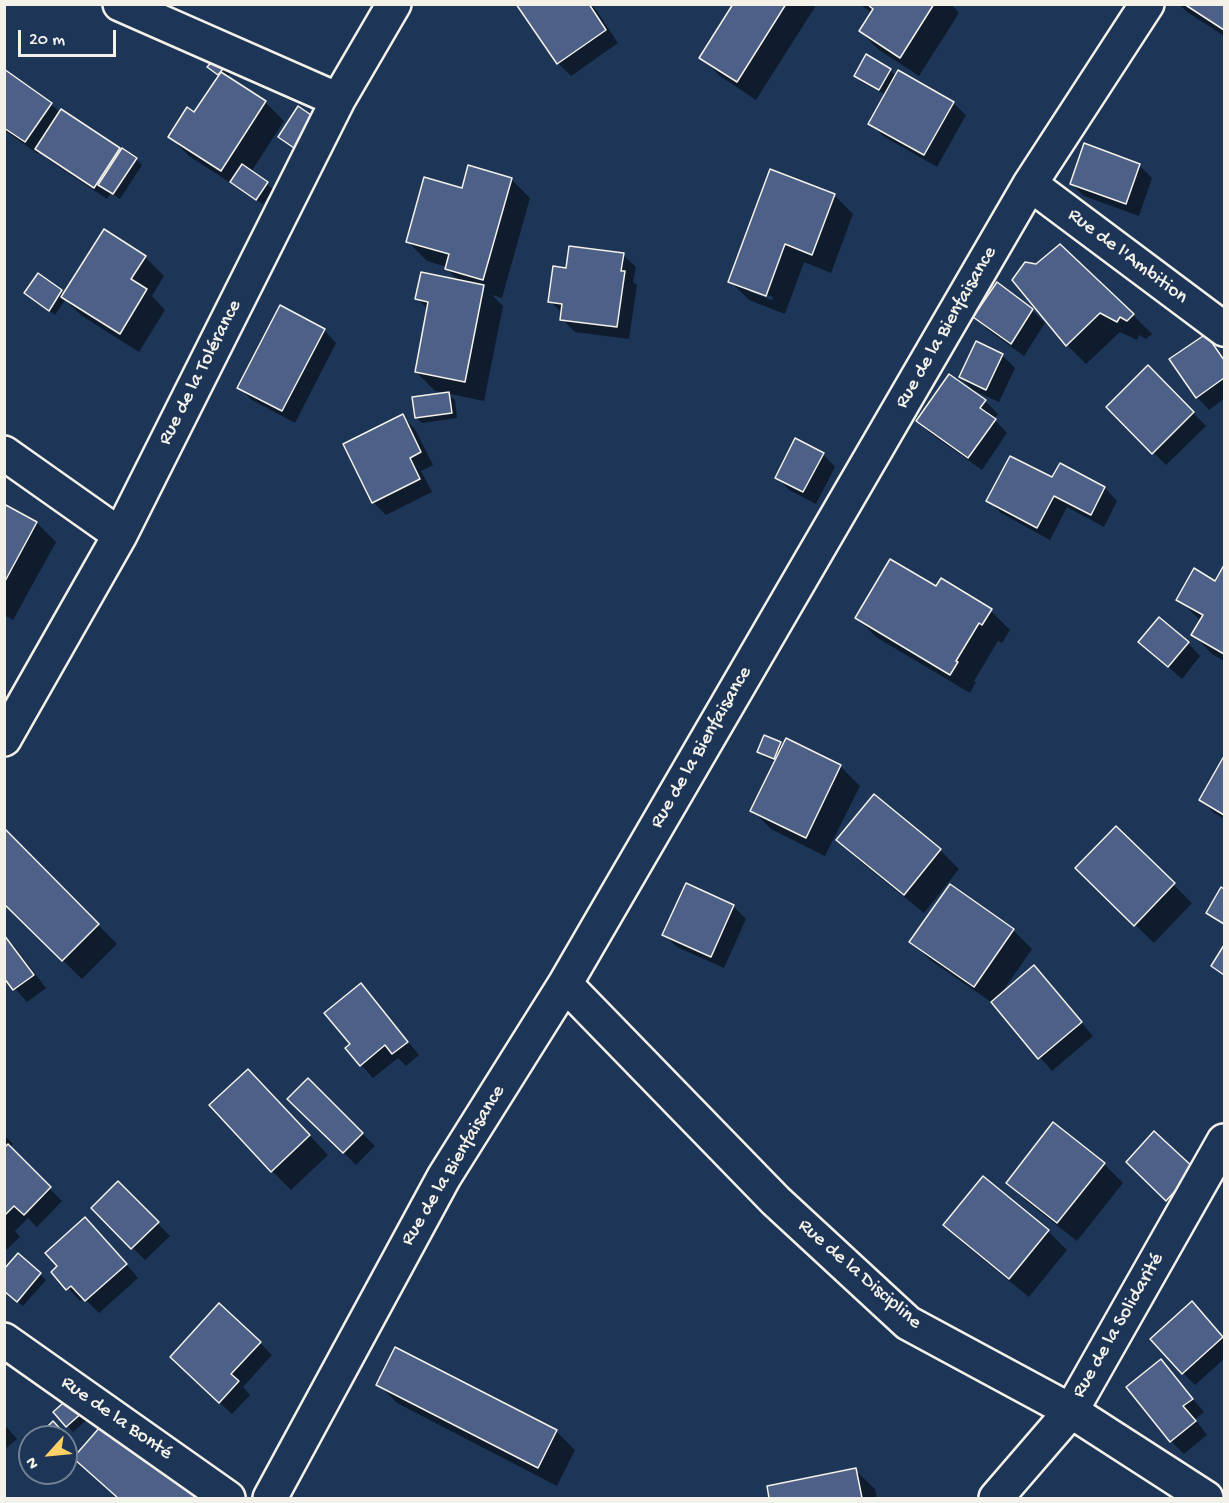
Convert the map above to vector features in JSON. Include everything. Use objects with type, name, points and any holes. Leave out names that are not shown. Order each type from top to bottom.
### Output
[{"type":"street","points":[[120,4],[338,100]]},
{"type":"street","name":"Rue de la Tolérance","points":[[4,739],[120,535],[338,100],[394,4]]},
{"type":"street","name":"Rue de la Bienfaisance","points":[[270,1498],[444,1177],[565,984],[1030,184],[1147,4]]},
{"type":"street","name":"Rue de l'Ambition","points":[[1030,184],[1224,329]]},
{"type":"street","points":[[4,453],[120,535]]},
{"type":"street","name":"Rue de la Discipline","points":[[565,984],[776,1201],[908,1323],[1071,1411],[1206,1498]]},
{"type":"street","name":"Rue de la Solidarité","points":[[996,1498],[1071,1411],[1224,1141]]},
{"type":"street","name":"Rue de la Bonté","points":[[4,1340],[228,1498]]},
{"type":"building","points":[[516,4],[589,4],[606,30],[557,64]]},
{"type":"building","points":[[733,4],[786,4],[737,82],[699,58]]},
{"type":"building","points":[[867,4],[934,4],[900,58],[859,31],[873,9]]},
{"type":"building","points":[[1184,4],[1224,4],[1224,30]]},
{"type":"building","points":[[866,54],[891,69],[879,90],[854,76]]},
{"type":"building","points":[[217,56],[227,64],[218,75],[207,67]]},
{"type":"building","points":[[4,69],[52,103],[25,142],[4,128]]},
{"type":"building","points":[[898,70],[954,102],[924,155],[868,124]]},
{"type":"building","points":[[221,72],[266,101],[221,171],[168,137],[187,107],[194,112]]},
{"type":"building","points":[[298,106],[314,117],[294,148],[278,137]]},
{"type":"building","points":[[61,109],[120,148],[94,188],[35,149]]},
{"type":"building","points":[[1084,143],[1140,164],[1126,204],[1070,184]]},
{"type":"building","points":[[122,148],[137,158],[113,194],[98,185]]},
{"type":"building","points":[[242,164],[268,182],[256,200],[230,182]]},
{"type":"building","points":[[468,165],[512,178],[483,280],[445,269],[449,254],[406,242],[424,177],[462,188]]},
{"type":"building","points":[[770,169],[835,194],[812,255],[785,244],[766,296],[728,282]]},
{"type":"building","points":[[104,229],[146,256],[131,279],[147,289],[120,334],[61,297]]},
{"type":"building","points":[[1060,244],[1134,314],[1127,321],[1120,317],[1117,322],[1100,313],[1066,346],[1012,280],[1025,262],[1036,264]]},
{"type":"building","points":[[569,246],[624,253],[621,271],[625,271],[617,327],[560,320],[562,304],[548,302],[553,266],[566,268]]},
{"type":"building","points":[[421,272],[484,285],[465,382],[415,372],[428,302],[415,299]]},
{"type":"building","points":[[38,273],[62,290],[49,311],[24,293]]},
{"type":"building","points":[[997,282],[1033,309],[1011,344],[973,317]]},
{"type":"building","points":[[280,305],[325,329],[282,411],[237,388]]},
{"type":"building","points":[[1206,334],[1224,360],[1224,378],[1196,398],[1169,359]]},
{"type":"building","points":[[976,341],[1003,354],[986,390],[959,377]]},
{"type":"building","points":[[1148,365],[1194,412],[1152,454],[1106,407]]},
{"type":"building","points":[[949,374],[986,400],[980,408],[996,419],[968,458],[916,421]]},
{"type":"building","points":[[449,392],[452,413],[415,418],[412,397]]},
{"type":"building","points":[[403,414],[421,452],[410,458],[420,479],[372,503],[343,444]]},
{"type":"building","points":[[795,438],[824,453],[803,492],[775,478]]},
{"type":"building","points":[[1010,456],[1052,477],[1060,463],[1105,487],[1091,515],[1054,496],[1037,528],[986,501]]},
{"type":"building","points":[[4,504],[37,522],[4,583]]},
{"type":"building","points":[[890,559],[936,586],[941,578],[992,609],[982,625],[979,623],[950,675],[855,618]]},
{"type":"building","points":[[1224,565],[1224,654],[1191,635],[1203,615],[1176,600],[1194,568],[1215,581]]},
{"type":"building","points":[[1159,617],[1189,642],[1168,667],[1138,642]]},
{"type":"building","points":[[764,735],[781,742],[774,759],[757,752]]},
{"type":"building","points":[[786,738],[841,765],[806,838],[750,811]]},
{"type":"building","points":[[1224,756],[1224,815],[1199,800]]},
{"type":"building","points":[[874,794],[941,849],[904,895],[836,840]]},
{"type":"building","points":[[1116,826],[1175,883],[1134,926],[1075,868]]},
{"type":"building","points":[[5,829],[99,924],[62,961],[4,904]]},
{"type":"building","points":[[686,883],[734,905],[711,957],[662,935]]},
{"type":"building","points":[[950,884],[1014,929],[974,987],[909,942]]},
{"type":"building","points":[[1221,887],[1224,889],[1224,924],[1206,913]]},
{"type":"building","points":[[4,935],[34,975],[13,990],[4,978]]},
{"type":"building","points":[[1224,945],[1224,975],[1211,966]]},
{"type":"building","points":[[1034,965],[1082,1022],[1038,1059],[991,1002]]},
{"type":"building","points":[[361,983],[408,1042],[392,1054],[385,1045],[360,1066],[345,1048],[350,1044],[324,1013]]},
{"type":"building","points":[[248,1069],[310,1135],[271,1172],[209,1105]]},
{"type":"building","points":[[308,1078],[363,1133],[343,1153],[287,1099]]},
{"type":"building","points":[[1053,1122],[1105,1163],[1057,1223],[1006,1183]]},
{"type":"building","points":[[1154,1131],[1195,1169],[1166,1201],[1126,1162]]},
{"type":"building","points":[[8,1144],[51,1187],[24,1215],[14,1206],[4,1216],[4,1148]]},
{"type":"building","points":[[983,1176],[1049,1230],[1009,1279],[943,1225]]},
{"type":"building","points":[[118,1181],[159,1222],[131,1249],[91,1208]]},
{"type":"building","points":[[85,1217],[127,1264],[85,1301],[71,1286],[66,1290],[51,1272],[57,1266],[45,1253]]},
{"type":"building","points":[[18,1253],[41,1273],[17,1302],[4,1291],[4,1269]]},
{"type":"building","points":[[1192,1301],[1223,1337],[1182,1374],[1150,1339]]},
{"type":"building","points":[[219,1303],[261,1342],[231,1374],[239,1381],[219,1403],[170,1357]]},
{"type":"building","points":[[395,1347],[557,1430],[538,1468],[376,1385]]},
{"type":"building","points":[[1161,1359],[1193,1399],[1183,1406],[1196,1421],[1170,1442],[1126,1387]]},
{"type":"building","points":[[71,1396],[84,1411],[68,1425],[64,1425],[53,1412]]},
{"type":"building","points":[[107,1419],[196,1498],[118,1498],[78,1462],[78,1452]]},
{"type":"building","points":[[856,1468],[862,1498],[769,1498],[767,1486]]}]
